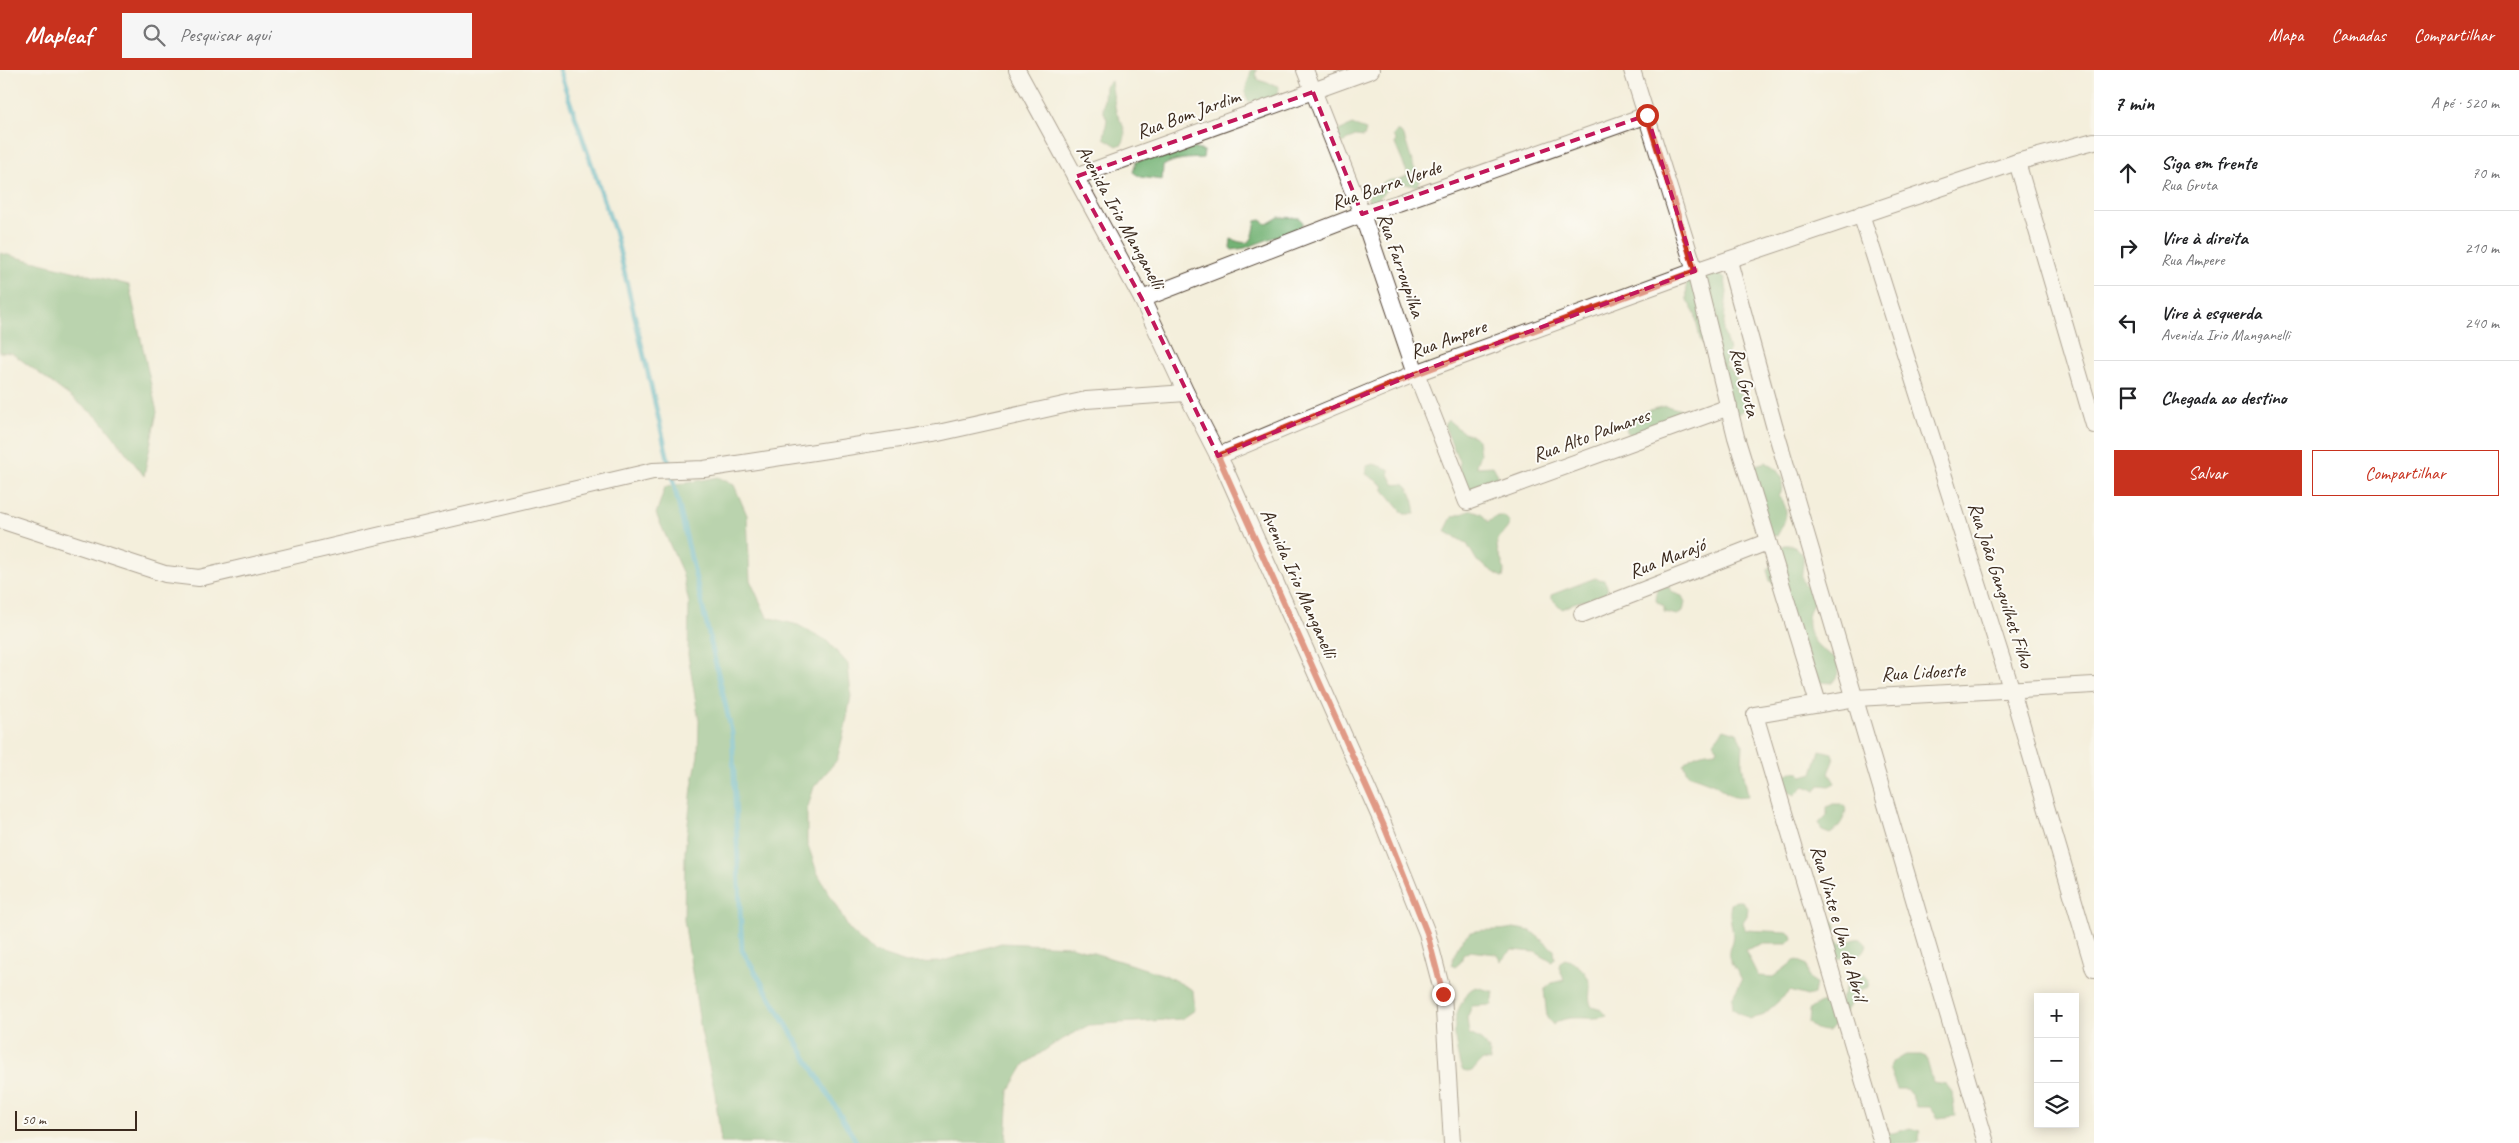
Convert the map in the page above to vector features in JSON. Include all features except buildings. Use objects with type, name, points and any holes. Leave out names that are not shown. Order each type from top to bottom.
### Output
[{"type":"street","name":"Avenida Irio Manganelli","points":[[1017,70],[1142,299],[1218,456],[1363,776],[1427,933],[1443,994],[1452,1143]]},
{"type":"street","name":"Rua Farroupilha","points":[[1305,70],[1362,214],[1416,374],[1467,502]]},
{"type":"street","name":"Rua Bom Jardim","points":[[1075,177],[1371,70]]},
{"type":"street","name":"Rua Gruta","points":[[1632,70],[1695,271],[1729,407],[1767,542],[1818,703]]},
{"type":"street","name":"Rua Barra Verde","points":[[1142,299],[1362,214],[1398,204],[1647,115]]},
{"type":"street","name":"Rua Ampere","points":[[1218,456],[1416,374],[1695,271],[2017,162],[2094,141]]},
{"type":"street","points":[[2017,162],[2094,425]]},
{"type":"street","name":"Rua João Ganguilhet Filho","points":[[1860,214],[2011,688],[2094,969]]},
{"type":"street","name":"Rua Gruta","points":[[1729,261],[1774,425],[1986,1143]]},
{"type":"street","points":[[0,520],[165,574],[199,578],[653,471],[704,468],[938,433],[1086,400],[1186,393]]},
{"type":"street","name":"Rua Alto Palmares","points":[[1467,502],[1729,407]]},
{"type":"street","name":"Rua Marajó","points":[[1582,614],[1767,542]]},
{"type":"street","name":"Rua Lidoeste","points":[[1755,715],[1856,698],[2011,688],[2094,685]]},
{"type":"street","name":"Rua Vinte e Um de Abril","points":[[1755,715],[1882,1143]]},
{"type":"highlighted area","points":[[1313,92],[1362,214],[1647,115],[1695,271],[1416,373],[1218,456],[1142,299],[1075,177]]},
{"type":"green space","points":[[1251,70],[1257,70],[1255,74],[1258,80],[1278,86],[1277,97],[1260,102],[1249,102],[1246,90]]},
{"type":"green space","points":[[1111,81],[1116,111],[1125,134],[1122,144],[1117,146],[1104,138],[1107,119],[1103,110],[1105,86]]},
{"type":"green space","points":[[1352,125],[1366,130],[1364,137],[1355,136],[1343,143],[1336,138],[1338,131]]},
{"type":"green space","points":[[1396,132],[1400,132],[1404,136],[1414,168],[1422,175],[1418,186],[1400,183],[1393,184],[1372,204],[1368,201],[1368,196],[1385,181],[1400,179],[1408,175],[1395,144],[1396,141],[1393,136]]},
{"type":"green space","points":[[1183,146],[1204,151],[1203,158],[1182,159],[1168,163],[1163,166],[1162,180],[1140,177],[1133,172],[1136,162]]},
{"type":"green space","points":[[1279,217],[1300,218],[1303,223],[1299,228],[1245,248],[1232,250],[1230,248],[1231,239],[1244,243],[1251,240],[1256,221],[1261,220],[1267,224]]},
{"type":"green space","points":[[0,253],[129,285],[157,412],[144,476],[100,419],[12,353],[0,352]]},
{"type":"green space","points":[[1714,270],[1725,279],[1727,292],[1723,331],[1729,350],[1725,365],[1737,379],[1735,391],[1749,400],[1744,410],[1738,415],[1709,365],[1709,353],[1700,339],[1695,314],[1687,300],[1686,281],[1690,279],[1718,313],[1696,273]]},
{"type":"green space","points":[[1666,406],[1683,410],[1681,421],[1634,437],[1627,432],[1626,426],[1631,420],[1649,410]]},
{"type":"green space","points":[[1448,420],[1464,433],[1474,436],[1478,440],[1480,454],[1476,465],[1477,467],[1493,466],[1498,475],[1496,487],[1477,493],[1469,491],[1460,478],[1459,461],[1444,425]]},
{"type":"green space","points":[[1766,462],[1776,469],[1783,479],[1781,493],[1778,496],[1785,506],[1786,516],[1777,536],[1770,535],[1750,471],[1755,465]]},
{"type":"green space","points":[[1374,464],[1389,469],[1389,474],[1394,484],[1406,486],[1415,507],[1415,514],[1404,514],[1384,490],[1383,485],[1366,474],[1366,466]]},
{"type":"green space","points":[[718,477],[734,485],[747,515],[750,580],[767,617],[798,625],[826,640],[848,664],[851,696],[845,728],[837,760],[814,787],[807,810],[807,842],[817,872],[849,929],[873,952],[906,963],[940,962],[1001,943],[1071,946],[1165,975],[1193,990],[1195,1010],[1182,1019],[1089,1025],[1054,1044],[1025,1064],[1009,1091],[1006,1143],[721,1143],[715,1093],[701,1031],[684,920],[685,851],[692,787],[698,755],[699,721],[688,655],[689,603],[682,572],[656,514],[665,487]]},
{"type":"green space","points":[[1472,510],[1481,513],[1488,522],[1497,516],[1504,516],[1510,522],[1497,543],[1504,570],[1503,578],[1477,561],[1467,544],[1445,531],[1452,517]]},
{"type":"green space","points":[[1785,545],[1793,545],[1803,555],[1803,580],[1815,591],[1815,599],[1808,618],[1808,626],[1817,645],[1836,658],[1838,671],[1832,683],[1819,682],[1778,587],[1770,581],[1767,570],[1771,565],[1775,550]]},
{"type":"green space","points":[[1595,578],[1604,580],[1607,587],[1607,591],[1600,597],[1575,603],[1562,609],[1551,598],[1551,595]]},
{"type":"green space","points":[[1657,587],[1669,587],[1671,592],[1682,596],[1685,602],[1683,612],[1677,615],[1664,612],[1664,607],[1656,601]]},
{"type":"green space","points":[[1724,729],[1737,733],[1743,745],[1742,764],[1748,796],[1733,797],[1714,784],[1688,774],[1683,764],[1698,754],[1716,751],[1718,748],[1713,742]]},
{"type":"green space","points":[[1820,750],[1832,753],[1834,761],[1829,773],[1835,783],[1829,786],[1820,785],[1816,791],[1804,786],[1795,795],[1784,787],[1784,776],[1792,772],[1800,773],[1803,776],[1813,773]]},
{"type":"green space","points":[[1833,804],[1841,804],[1846,808],[1846,812],[1839,826],[1830,834],[1822,831],[1819,823],[1827,815],[1827,807]]},
{"type":"green space","points":[[1820,895],[1828,902],[1828,915],[1837,926],[1834,938],[1842,944],[1855,939],[1861,939],[1867,945],[1861,954],[1828,959],[1817,897]]},
{"type":"green space","points":[[1742,901],[1748,908],[1747,916],[1742,923],[1745,930],[1787,932],[1792,935],[1793,940],[1787,944],[1761,944],[1745,950],[1758,976],[1773,977],[1798,960],[1806,965],[1809,977],[1816,984],[1814,994],[1807,996],[1790,991],[1762,1016],[1749,1019],[1733,1009],[1732,998],[1742,980],[1729,958],[1733,936],[1730,907],[1732,902]]},
{"type":"green space","points":[[1514,928],[1531,931],[1554,950],[1555,959],[1552,962],[1535,952],[1512,950],[1501,961],[1496,954],[1470,951],[1463,955],[1461,962],[1455,967],[1451,965],[1456,950],[1467,934],[1481,930]]},
{"type":"green space","points":[[1565,959],[1578,966],[1585,973],[1589,982],[1592,1007],[1602,1010],[1607,1016],[1565,1019],[1553,1025],[1547,1018],[1544,990],[1552,983],[1564,980],[1559,967],[1560,962]]},
{"type":"green space","points":[[1856,971],[1864,974],[1869,980],[1868,987],[1853,995],[1849,1007],[1829,1031],[1815,1029],[1808,1023],[1809,1010],[1816,1005],[1826,1002],[1838,1007],[1850,975]]},
{"type":"green space","points":[[1476,987],[1494,992],[1492,1005],[1472,1006],[1467,1018],[1469,1034],[1485,1044],[1491,1061],[1483,1060],[1472,1071],[1467,1072],[1463,1071],[1460,1065],[1455,1040],[1455,1024],[1459,1008],[1469,991]]},
{"type":"green space","points":[[1906,1055],[1926,1057],[1933,1082],[1946,1084],[1952,1092],[1955,1116],[1938,1118],[1930,1107],[1916,1107],[1912,1096],[1906,1089],[1897,1089],[1889,1068],[1893,1061]]},
{"type":"green space","points":[[1910,1128],[1920,1131],[1919,1141],[1916,1143],[1876,1143],[1884,1133],[1893,1133]]},
{"type":"waterway","points":[[559,70],[615,232],[732,733],[742,950],[857,1143]]},
{"type":"route","points":[[1443,994],[1427,933],[1384,826],[1218,456],[1416,374],[1695,271],[1647,115]]}]
